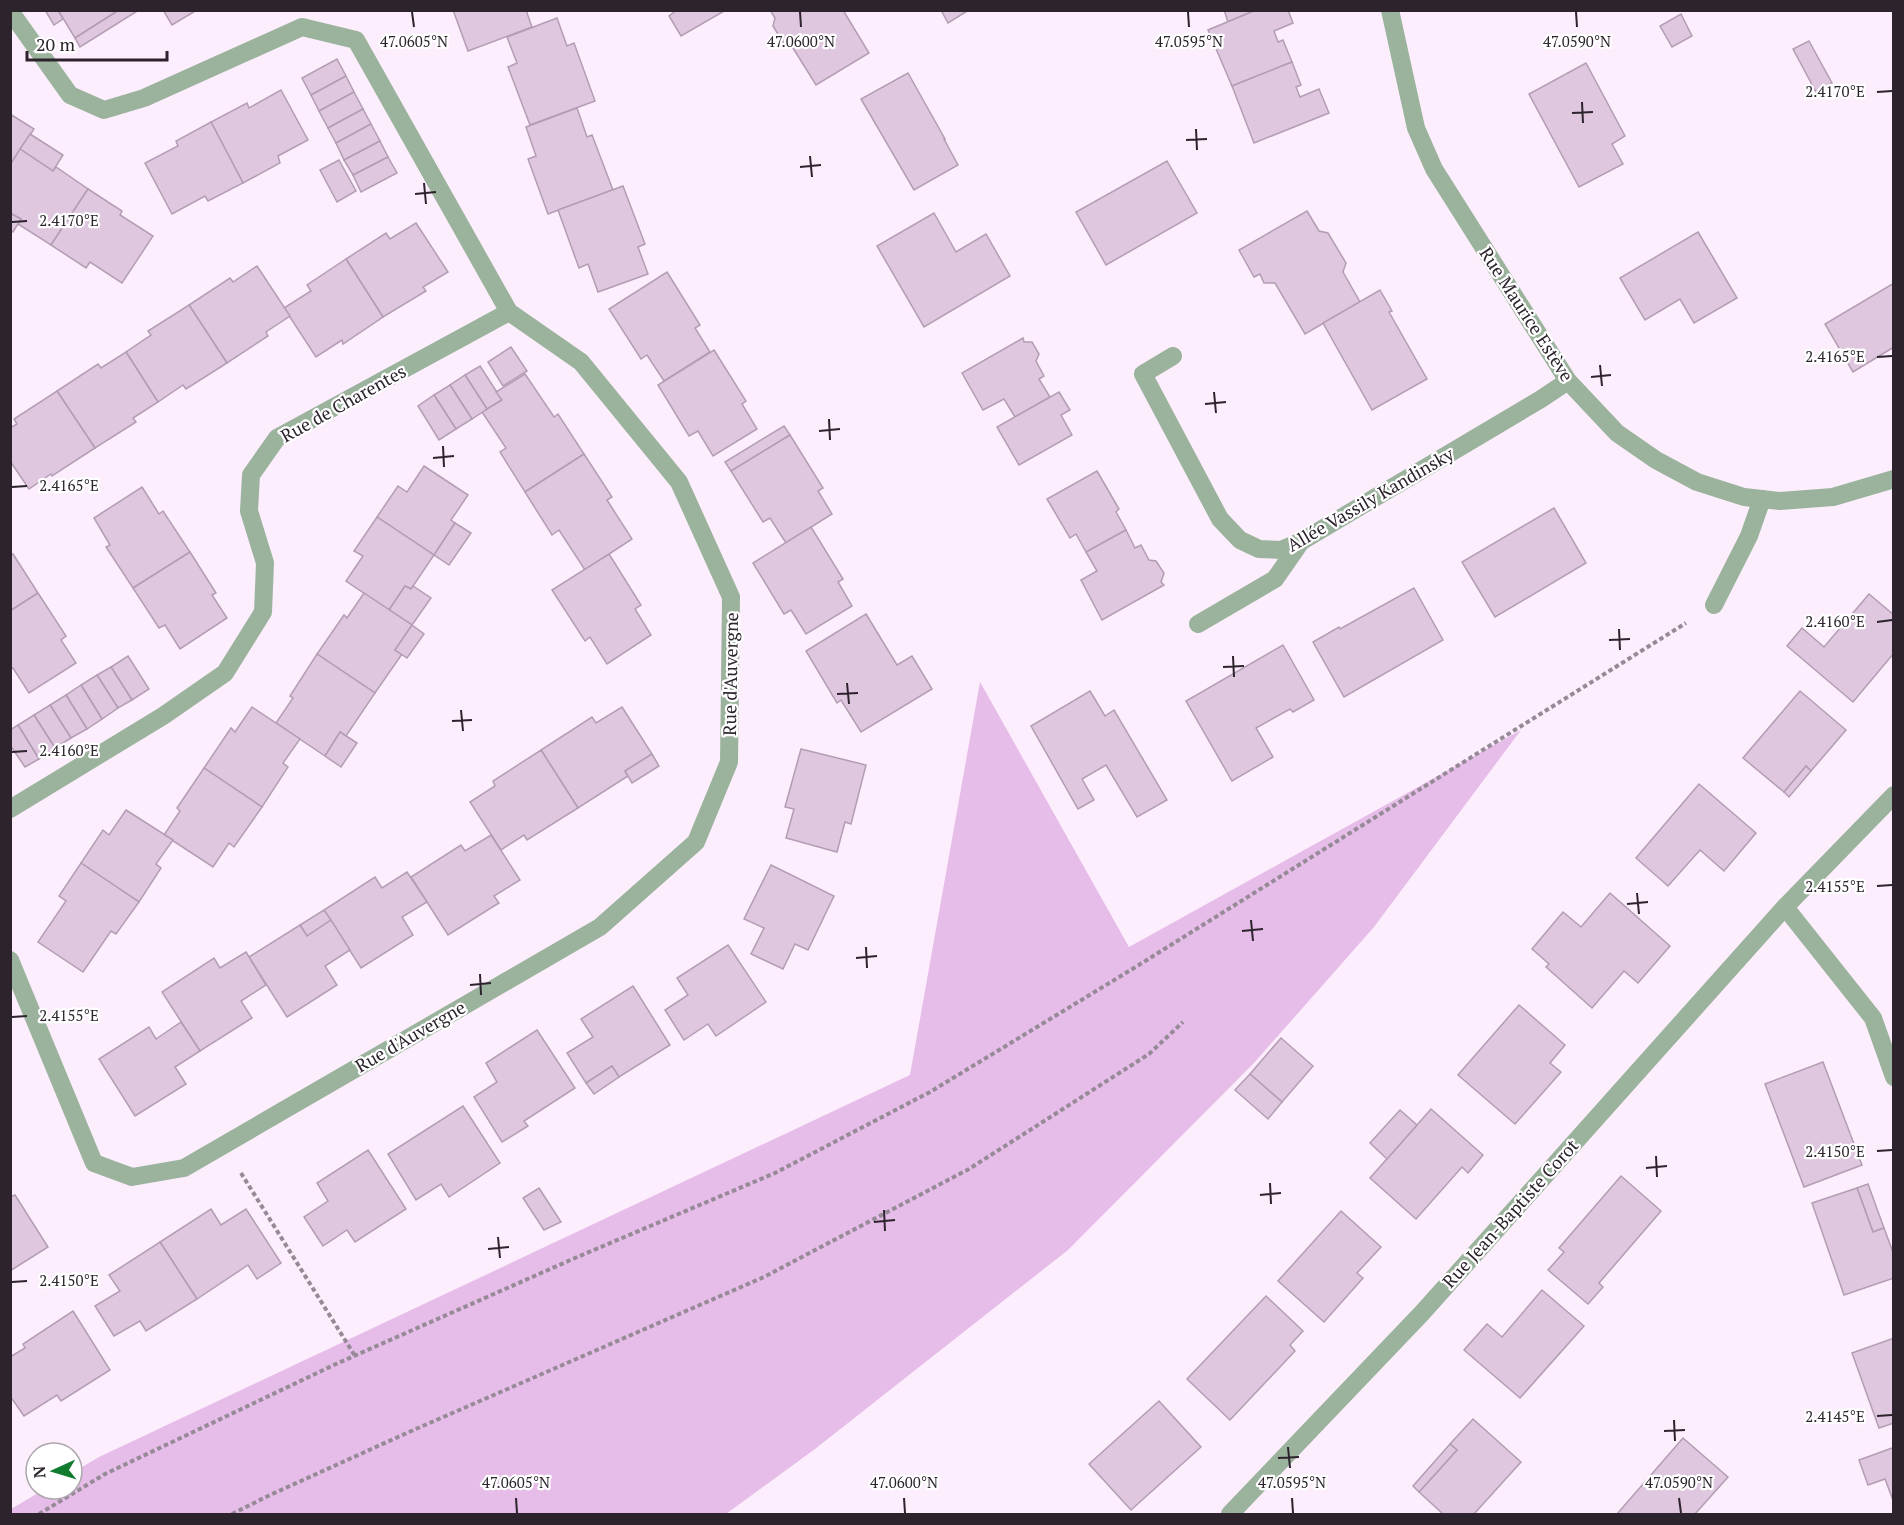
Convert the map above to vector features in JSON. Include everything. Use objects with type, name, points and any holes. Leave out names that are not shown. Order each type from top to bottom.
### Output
[{"type":"street","name":"Rue Maurice Estève","points":[[1390,10],[1416,128],[1434,169],[1568,381],[1617,433],[1656,460],[1697,482],[1744,497],[1780,501],[1833,497],[1893,479]]},
{"type":"street","name":"Rue d'Auvergne","points":[[10,11],[70,94],[105,110],[144,98],[302,27],[356,40],[509,312],[581,362],[679,482],[731,597],[729,762],[696,842],[600,927],[184,1168],[132,1177],[94,1163],[10,960]]},
{"type":"street","name":"Rue de Charentes","points":[[10,809],[163,716],[225,673],[263,612],[265,563],[249,511],[251,475],[277,438],[509,312]]},
{"type":"street","name":"Allée Vassily Kandinsky","points":[[1173,356],[1143,374],[1220,519],[1240,540],[1259,549],[1281,550],[1302,541],[1568,381]]},
{"type":"street","points":[[1714,605],[1749,536],[1762,499]]},
{"type":"street","points":[[1198,624],[1275,579],[1302,541]]},
{"type":"street","name":"Rue Jean-Baptiste Corot","points":[[1230,1515],[1422,1313],[1785,907],[1893,795]]},
{"type":"street","points":[[1785,907],[1873,1018],[1893,1077]]},
{"type":"path","points":[[39,1515],[105,1474],[355,1356],[575,1258],[775,1173],[930,1092],[1155,955],[1714,605]]},
{"type":"path","points":[[232,1515],[270,1495],[409,1432],[774,1272],[969,1169],[1149,1054],[1183,1022]]},
{"type":"path","points":[[223,1144],[355,1356]]},
{"type":"shaded area","points":[[980,682],[1129,947],[1521,730],[1374,927],[1254,1063],[1068,1250],[815,1449],[726,1514],[11,1514],[11,1509],[25,1501],[84,1501],[84,1466],[99,1457],[910,1075]]},
{"type":"building","points":[[45,10],[58,10],[63,19],[54,25]]},
{"type":"building","points":[[58,10],[119,10],[75,38]]},
{"type":"building","points":[[119,10],[139,10],[80,47],[75,38]]},
{"type":"building","points":[[163,10],[197,10],[172,25]]},
{"type":"building","points":[[453,10],[526,10],[532,27],[468,51]]},
{"type":"building","points":[[677,10],[726,10],[681,36],[669,16]]},
{"type":"building","points":[[770,10],[843,10],[869,53],[816,85],[793,48],[786,47],[773,26],[775,18]]},
{"type":"building","points":[[941,10],[969,10],[948,23]]},
{"type":"building","points":[[1224,10],[1256,10],[1228,22]]},
{"type":"building","points":[[1256,10],[1288,10],[1293,23],[1274,31],[1278,42],[1283,40],[1292,62],[1232,86],[1208,30]]},
{"type":"building","points":[[1681,14],[1692,36],[1672,47],[1660,26]]},
{"type":"building","points":[[557,18],[567,46],[574,43],[595,101],[530,125],[508,67],[517,63],[507,37]]},
{"type":"building","points":[[1809,41],[1832,83],[1816,92],[1793,49]]},
{"type":"building","points":[[337,59],[346,76],[311,95],[302,78]]},
{"type":"building","points":[[1292,62],[1301,85],[1296,87],[1300,97],[1319,89],[1329,113],[1254,143],[1232,86]]},
{"type":"building","points":[[1586,63],[1625,136],[1612,144],[1623,164],[1579,187],[1529,94]]},
{"type":"building","points":[[908,73],[958,165],[914,190],[861,99]]},
{"type":"building","points":[[346,76],[354,92],[319,111],[311,95]]},
{"type":"building","points":[[281,90],[308,140],[278,156],[280,163],[243,183],[211,122],[247,103],[249,108]]},
{"type":"building","points":[[354,92],[363,109],[328,128],[319,111]]},
{"type":"building","points":[[577,108],[587,137],[592,135],[613,190],[548,214],[528,159],[536,156],[526,127]]},
{"type":"building","points":[[363,109],[371,124],[336,143],[328,128]]},
{"type":"building","points":[[10,114],[34,129],[10,165]]},
{"type":"building","points":[[211,122],[243,183],[208,201],[205,196],[172,214],[145,163],[178,146],[176,141]]},
{"type":"building","points":[[371,124],[380,141],[344,160],[336,143]]},
{"type":"building","points":[[30,134],[63,155],[53,171],[20,149]]},
{"type":"building","points":[[380,141],[388,157],[353,175],[344,160]]},
{"type":"building","points":[[20,149],[53,171],[56,167],[88,189],[51,245],[18,224],[21,219],[10,213],[10,165]]},
{"type":"building","points":[[388,157],[397,173],[361,192],[353,175]]},
{"type":"building","points":[[339,160],[356,191],[337,202],[320,170]]},
{"type":"building","points":[[1167,161],[1197,213],[1106,265],[1076,212]]},
{"type":"building","points":[[623,186],[645,244],[638,247],[648,274],[598,292],[588,264],[579,268],[558,210]]},
{"type":"building","points":[[88,189],[122,211],[120,215],[153,236],[122,283],[90,262],[86,268],[51,245]]},
{"type":"building","points":[[1307,211],[1319,231],[1328,233],[1346,263],[1343,272],[1360,302],[1305,334],[1275,283],[1264,283],[1260,274],[1254,277],[1239,250]]},
{"type":"building","points":[[10,213],[21,219],[13,232],[10,230]]},
{"type":"building","points":[[934,213],[956,252],[986,234],[1010,276],[924,327],[877,246]]},
{"type":"building","points":[[416,223],[448,272],[423,287],[426,291],[383,317],[346,259],[386,233],[390,239]]},
{"type":"building","points":[[1698,232],[1737,298],[1694,323],[1680,299],[1645,320],[1620,278]]},
{"type":"building","points":[[346,259],[383,317],[343,344],[342,340],[316,357],[284,308],[311,291],[307,285]]},
{"type":"building","points":[[257,266],[290,316],[266,332],[268,336],[227,363],[189,305],[230,278],[233,282]]},
{"type":"building","points":[[667,272],[700,325],[695,328],[710,352],[664,381],[647,355],[641,359],[609,309]]},
{"type":"building","points":[[1894,283],[1894,347],[1853,372],[1825,324]]},
{"type":"building","points":[[1380,290],[1392,311],[1389,312],[1427,379],[1372,410],[1323,323]]},
{"type":"building","points":[[189,305],[227,363],[186,389],[183,385],[158,402],[126,352],[151,335],[148,331]]},
{"type":"building","points":[[1023,338],[1024,342],[1032,342],[1039,354],[1036,361],[1044,376],[1039,379],[1050,397],[1015,417],[1004,399],[983,410],[962,373]]},
{"type":"building","points":[[511,347],[527,371],[503,386],[488,362]]},
{"type":"building","points":[[714,350],[746,401],[742,404],[757,429],[713,456],[698,431],[689,436],[658,385]]},
{"type":"building","points":[[126,352],[158,402],[133,418],[136,422],[95,448],[57,391],[98,364],[101,368]]},
{"type":"building","points":[[480,366],[502,400],[487,409],[465,375]]},
{"type":"building","points":[[525,374],[554,417],[558,414],[584,454],[525,492],[500,452],[506,448],[482,412],[502,400],[496,392]]},
{"type":"building","points":[[465,375],[487,409],[472,419],[450,385]]},
{"type":"building","points":[[450,385],[472,419],[456,429],[434,395]]},
{"type":"building","points":[[57,391],[95,448],[29,489],[10,461],[10,428],[17,424],[14,419]]},
{"type":"building","points":[[1059,392],[1070,410],[1061,415],[1072,435],[1019,465],[997,427]]},
{"type":"building","points":[[434,395],[456,429],[439,440],[418,406]]},
{"type":"building","points":[[784,426],[790,435],[731,471],[725,462]]},
{"type":"building","points":[[790,435],[823,488],[818,491],[832,514],[786,543],[770,518],[763,522],[731,471]]},
{"type":"building","points":[[584,454],[612,497],[607,500],[632,539],[585,570],[559,530],[552,535],[525,492]]},
{"type":"building","points":[[424,466],[468,495],[451,520],[455,523],[434,555],[377,517],[398,486],[407,492]]},
{"type":"building","points":[[1097,471],[1119,509],[1116,512],[1126,530],[1086,552],[1076,534],[1070,538],[1047,499]]},
{"type":"building","points":[[142,487],[159,514],[163,511],[190,552],[133,588],[106,547],[110,545],[94,518]]},
{"type":"building","points":[[1554,508],[1586,563],[1495,617],[1462,562]]},
{"type":"building","points":[[377,517],[434,555],[411,589],[405,586],[389,610],[346,581],[363,556],[354,551]]},
{"type":"building","points":[[455,523],[471,533],[449,565],[434,555]]},
{"type":"building","points":[[811,527],[843,579],[838,582],[852,606],[806,634],[791,610],[784,614],[753,563]]},
{"type":"building","points":[[1126,530],[1135,548],[1141,545],[1149,560],[1156,561],[1164,573],[1161,582],[1164,585],[1102,620],[1081,580],[1097,571],[1086,552]]},
{"type":"building","points":[[190,552],[216,593],[212,595],[227,618],[180,649],[165,625],[159,628],[133,588]]},
{"type":"building","points":[[13,554],[38,593],[10,611],[10,555]]},
{"type":"building","points":[[609,554],[641,605],[635,609],[651,635],[607,664],[590,637],[585,641],[552,590]]},
{"type":"building","points":[[405,586],[411,589],[413,586],[431,598],[412,625],[389,610]]},
{"type":"building","points":[[1414,588],[1443,640],[1344,697],[1313,642]]},
{"type":"building","points":[[38,593],[66,636],[61,640],[76,663],[29,693],[13,668],[10,670],[10,611]]},
{"type":"building","points":[[364,593],[412,625],[395,650],[402,654],[375,693],[317,654],[344,615],[347,618]]},
{"type":"building","points":[[1869,594],[1894,615],[1894,653],[1853,702],[1787,646],[1802,628],[1824,647]]},
{"type":"building","points":[[866,614],[897,665],[912,656],[932,689],[861,732],[841,700],[837,703],[806,651]]},
{"type":"building","points":[[412,625],[424,634],[407,658],[395,650]]},
{"type":"building","points":[[1283,645],[1314,700],[1293,712],[1290,709],[1256,728],[1273,757],[1232,781],[1186,701]]},
{"type":"building","points":[[317,654],[375,693],[346,736],[340,732],[325,756],[276,723],[293,698],[290,696]]},
{"type":"building","points":[[128,656],[149,689],[132,700],[111,667]]},
{"type":"building","points":[[111,667],[132,700],[118,708],[97,675]]},
{"type":"building","points":[[97,675],[118,708],[102,719],[81,685]]},
{"type":"building","points":[[81,685],[102,719],[87,729],[66,695]]},
{"type":"building","points":[[1090,691],[1105,716],[1114,710],[1167,800],[1137,817],[1106,765],[1082,779],[1094,800],[1078,809],[1031,726]]},
{"type":"building","points":[[1800,691],[1846,730],[1811,771],[1806,766],[1784,792],[1743,758]]},
{"type":"building","points":[[66,695],[87,729],[71,738],[50,705]]},
{"type":"building","points":[[50,705],[71,738],[55,748],[34,715]]},
{"type":"building","points":[[252,707],[300,739],[283,763],[288,767],[262,807],[204,768],[231,728],[235,732]]},
{"type":"building","points":[[622,707],[652,754],[625,771],[628,776],[578,808],[541,750],[592,717],[596,723]]},
{"type":"building","points":[[34,715],[55,748],[39,759],[18,725]]},
{"type":"building","points":[[18,725],[39,759],[25,767],[10,745],[10,730]]},
{"type":"building","points":[[340,732],[357,743],[341,767],[325,756]]},
{"type":"building","points":[[801,749],[866,765],[851,824],[845,822],[837,852],[786,838],[794,809],[785,807]]},
{"type":"building","points":[[541,750],[578,808],[527,840],[524,835],[501,850],[470,802],[495,786],[493,781]]},
{"type":"building","points":[[652,754],[659,766],[632,783],[625,771]]},
{"type":"building","points":[[1806,766],[1811,771],[1789,797],[1784,792]]},
{"type":"building","points":[[204,768],[262,807],[234,847],[229,843],[213,867],[164,835],[180,811],[177,808]]},
{"type":"building","points":[[1699,784],[1756,833],[1724,871],[1700,850],[1668,886],[1636,858]]},
{"type":"building","points":[[126,810],[173,840],[156,864],[161,868],[139,902],[81,863],[103,830],[109,835]]},
{"type":"building","points":[[491,835],[520,880],[494,896],[499,903],[448,935],[411,877],[461,845],[465,851]]},
{"type":"building","points":[[81,863],[139,902],[116,934],[111,931],[83,972],[38,942],[66,901],[59,896]]},
{"type":"building","points":[[771,865],[834,896],[808,950],[795,944],[783,969],[751,954],[764,928],[744,919]]},
{"type":"building","points":[[407,872],[427,902],[402,917],[413,935],[361,968],[324,910],[375,877],[382,888]]},
{"type":"building","points":[[1610,893],[1670,946],[1638,983],[1624,971],[1592,1008],[1546,967],[1549,964],[1532,949],[1563,912],[1581,927]]},
{"type":"building","points":[[324,910],[331,920],[307,936],[300,925]]},
{"type":"building","points":[[331,920],[350,950],[325,966],[337,985],[287,1017],[249,957],[300,925],[307,936]]},
{"type":"building","points":[[728,945],[766,1002],[716,1036],[708,1024],[684,1040],[665,1010],[688,995],[677,978]]},
{"type":"building","points":[[246,952],[266,985],[241,1001],[252,1018],[200,1051],[162,992],[214,958],[220,968]]},
{"type":"building","points":[[633,986],[670,1045],[619,1077],[612,1066],[586,1083],[567,1053],[593,1037],[581,1019]]},
{"type":"building","points":[[1519,1005],[1565,1045],[1550,1063],[1561,1072],[1515,1124],[1458,1075]]},
{"type":"building","points":[[181,1022],[200,1051],[175,1067],[186,1084],[135,1116],[99,1059],[149,1027],[156,1039]]},
{"type":"building","points":[[537,1030],[575,1088],[524,1121],[528,1126],[502,1142],[474,1097],[497,1082],[486,1063]]},
{"type":"building","points":[[1281,1038],[1313,1066],[1282,1102],[1250,1074]]},
{"type":"building","points":[[1823,1062],[1862,1165],[1804,1187],[1765,1084]]},
{"type":"building","points":[[612,1066],[619,1077],[594,1094],[586,1083]]},
{"type":"building","points":[[1250,1074],[1282,1102],[1268,1119],[1235,1090]]},
{"type":"building","points":[[463,1106],[500,1163],[449,1197],[441,1184],[416,1200],[388,1154]]},
{"type":"building","points":[[1431,1109],[1483,1155],[1468,1173],[1462,1167],[1416,1219],[1370,1178]]},
{"type":"building","points":[[1400,1110],[1417,1125],[1387,1159],[1370,1143]]},
{"type":"building","points":[[368,1150],[406,1209],[355,1242],[347,1230],[323,1246],[304,1217],[328,1201],[317,1183]]},
{"type":"building","points":[[1621,1176],[1661,1211],[1599,1283],[1603,1287],[1588,1304],[1548,1270],[1564,1252],[1559,1248]]},
{"type":"building","points":[[1868,1184],[1884,1228],[1873,1232],[1857,1188]]},
{"type":"building","points":[[539,1188],[561,1222],[544,1230],[523,1198]]},
{"type":"building","points":[[1857,1188],[1873,1232],[1884,1228],[1894,1255],[1894,1278],[1844,1295],[1812,1203]]},
{"type":"building","points":[[15,1195],[48,1247],[10,1271],[10,1197]]},
{"type":"building","points":[[211,1209],[221,1225],[246,1209],[281,1263],[257,1279],[248,1265],[197,1299],[160,1242]]},
{"type":"building","points":[[1341,1211],[1381,1247],[1357,1273],[1363,1278],[1324,1322],[1278,1281]]},
{"type":"building","points":[[160,1242],[197,1299],[146,1331],[140,1321],[114,1336],[95,1306],[120,1291],[109,1275]]},
{"type":"building","points":[[1542,1290],[1584,1326],[1520,1398],[1464,1350],[1487,1324],[1502,1337]]},
{"type":"building","points":[[1266,1296],[1303,1331],[1290,1345],[1295,1351],[1230,1420],[1187,1379]]},
{"type":"building","points":[[73,1311],[110,1370],[61,1401],[57,1395],[24,1416],[10,1396],[10,1357],[25,1348],[23,1344]]},
{"type":"building","points":[[1894,1338],[1894,1423],[1879,1428],[1852,1353]]},
{"type":"building","points":[[1159,1401],[1201,1447],[1131,1510],[1089,1464]]},
{"type":"building","points":[[1473,1419],[1521,1462],[1474,1514],[1443,1514],[1419,1492],[1457,1450],[1450,1444]]},
{"type":"building","points":[[1683,1438],[1728,1477],[1695,1514],[1617,1514]]},
{"type":"building","points":[[1450,1444],[1457,1450],[1419,1492],[1413,1486]]},
{"type":"building","points":[[1894,1448],[1894,1503],[1885,1479],[1868,1485],[1859,1460]]}]
